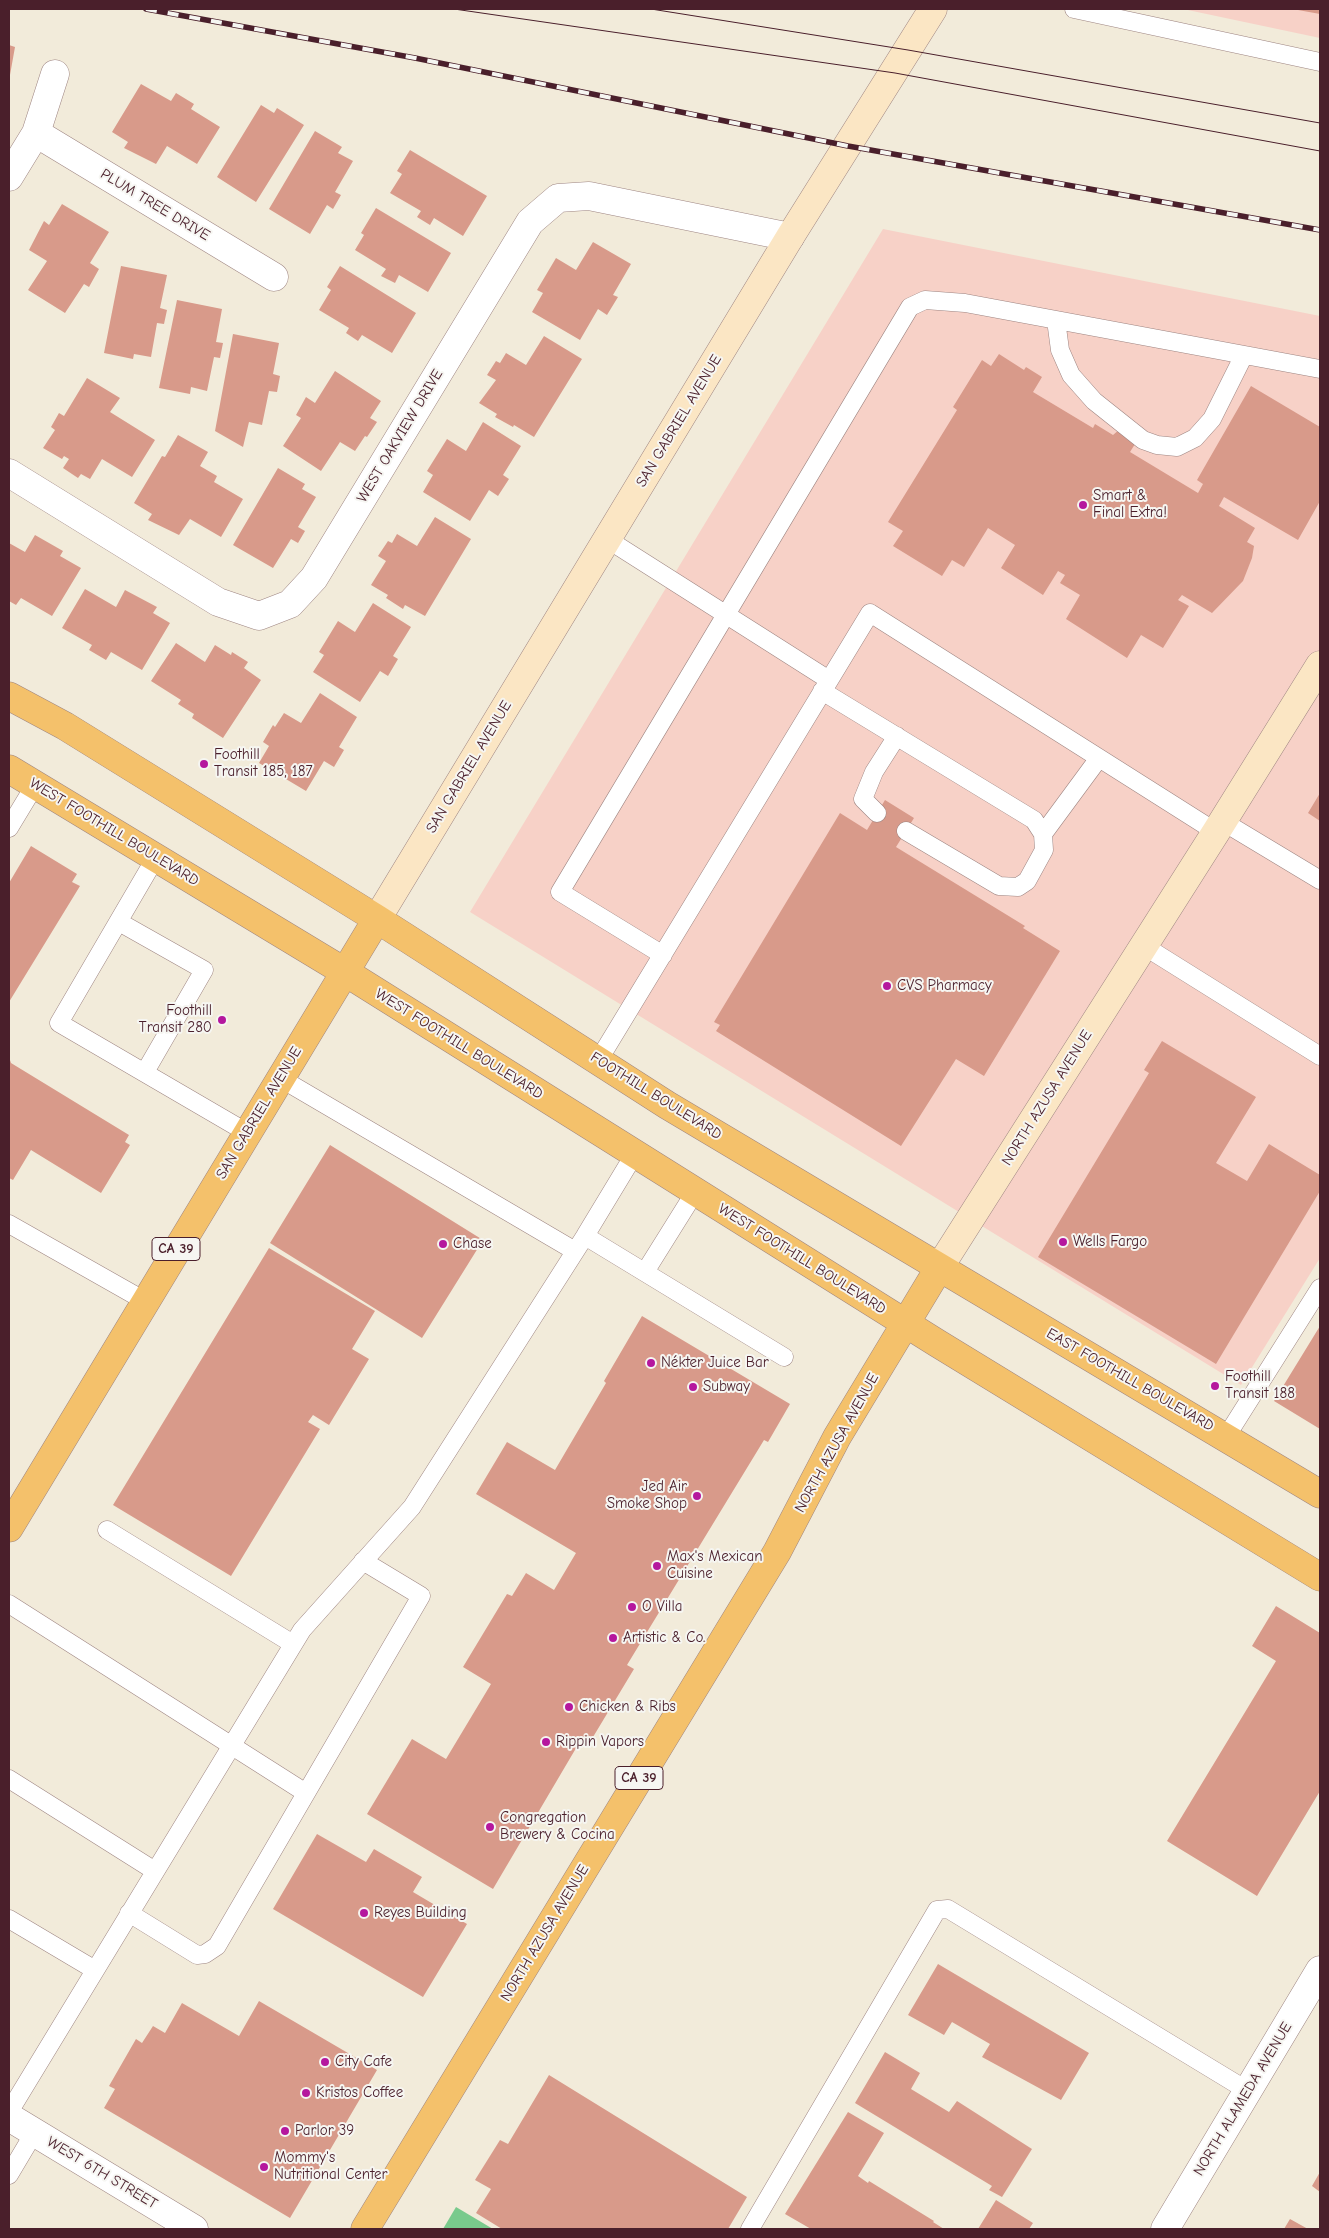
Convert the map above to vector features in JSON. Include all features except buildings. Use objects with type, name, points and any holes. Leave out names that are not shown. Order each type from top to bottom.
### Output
[{"type":"main road","name":"SAN GABRIEL AVENUE","points":[[9,1528],[246,1132],[790,237],[933,9]]},
{"type":"main road","name":"NORTH AZUSA AVENUE","points":[[365,2229],[777,1552],[837,1438],[938,1268],[1144,946],[1320,665]]},
{"type":"main road","points":[[9,696],[65,726],[377,919]]},
{"type":"main road","name":"WEST FOOTHILL BOULEVARD","points":[[9,769],[345,972],[906,1324]]},
{"type":"main road","name":"FOOTHILL BOULEVARD","points":[[377,919],[667,1105],[938,1268]]},
{"type":"main road","name":"EAST FOOTHILL BOULEVARD","points":[[938,1268],[1320,1494]]},
{"type":"main road","points":[[906,1324],[1320,1577]]},
{"type":"street","points":[[9,177],[36,133],[55,74]]},
{"type":"street","name":"PLUM TREE DRIVE","points":[[36,133],[274,277]]},
{"type":"street","name":"WEST OAKVIEW DRIVE","points":[[9,473],[218,602],[259,616],[290,604],[314,578],[530,222],[558,198],[589,196],[790,237]]},
{"type":"street","name":"NORTH ALAMEDA AVENUE","points":[[1165,2229],[1320,1970]]},
{"type":"street","name":"WEST 6TH STREET","points":[[9,2117],[194,2229]]},
{"type":"lane","points":[[1074,9],[1320,62]]},
{"type":"lane","points":[[663,954],[560,892],[910,307],[925,300],[966,303],[1320,370]]},
{"type":"lane","points":[[1056,320],[1060,350],[1071,375],[1094,401],[1143,440],[1157,445],[1176,446],[1195,438],[1212,419],[1244,355]]},
{"type":"lane","points":[[607,539],[727,615],[897,736],[1034,820],[1044,834],[1044,850],[1028,881],[1018,887],[999,886],[906,831]]},
{"type":"lane","points":[[598,1060],[870,612],[1099,758],[1219,827],[1320,880]]},
{"type":"lane","points":[[878,813],[863,799],[874,772],[897,736]]},
{"type":"lane","points":[[1044,834],[1099,758]]},
{"type":"lane","points":[[9,828],[35,785]]},
{"type":"lane","points":[[156,857],[59,1023],[246,1132]]},
{"type":"lane","points":[[119,922],[204,970],[144,1072]]},
{"type":"lane","points":[[1144,946],[1320,1056]]},
{"type":"lane","points":[[280,1078],[575,1251]]},
{"type":"lane","points":[[9,2112],[302,1630],[412,1506],[585,1236],[634,1154]]},
{"type":"lane","points":[[645,1272],[696,1192]]},
{"type":"lane","points":[[9,1224],[145,1301]]},
{"type":"lane","points":[[585,1236],[784,1357]]},
{"type":"lane","points":[[1226,1437],[1320,1288]]},
{"type":"lane","points":[[107,1530],[293,1644]]},
{"type":"lane","points":[[129,1913],[197,1955],[205,1954],[217,1946],[420,1596],[363,1561]]},
{"type":"lane","points":[[9,1604],[306,1793]]},
{"type":"lane","points":[[9,1779],[155,1871]]},
{"type":"lane","points":[[750,2229],[937,1910],[948,1909],[1248,2091]]},
{"type":"lane","points":[[9,1919],[95,1970]]},
{"type":"lane","points":[[9,2175],[34,2133]]},
{"type":"shaded area","points":[[1183,9],[1320,9],[1320,38]]},
{"type":"shaded area","points":[[883,229],[1320,316],[1320,1258],[1241,1385],[470,912]]},
{"type":"green space","points":[[456,2207],[493,2229],[443,2229]]},
{"type":"tram line","points":[[454,9],[895,73],[1320,151]]},
{"type":"tram line","points":[[651,9],[908,50],[1320,123]]},
{"type":"railway","points":[[146,9],[415,58],[848,146],[1320,230]]},
{"type":"place","name":"Smart & Final Extra!","points":[[1083,505]]},
{"type":"place","name":"Foothill Transit 185, 187","points":[[204,764]]},
{"type":"place","name":"CVS Pharmacy","points":[[887,986]]},
{"type":"place","name":"Foothill Transit 280","points":[[222,1020]]},
{"type":"place","name":"Wells Fargo","points":[[1063,1242]]},
{"type":"place","name":"Chase","points":[[443,1244]]},
{"type":"place","name":"Nékter Juice Bar","points":[[651,1363]]},
{"type":"place","name":"Foothill Transit 188","points":[[1215,1386]]},
{"type":"place","name":"Subway","points":[[693,1387]]},
{"type":"place","name":"Jed Air Smoke Shop","points":[[697,1496]]},
{"type":"place","name":"Max's Mexican Cuisine","points":[[657,1566]]},
{"type":"place","name":"O Villa","points":[[632,1607]]},
{"type":"place","name":"Artistic & Co.","points":[[613,1638]]},
{"type":"place","name":"Chicken & Ribs","points":[[569,1707]]},
{"type":"place","name":"Rippin Vapors","points":[[546,1742]]},
{"type":"place","name":"Congregation Brewery & Cocina","points":[[490,1827]]},
{"type":"place","name":"Reyes Building","points":[[364,1913]]},
{"type":"place","name":"City Cafe","points":[[325,2062]]},
{"type":"place","name":"Kristos Coffee","points":[[306,2093]]},
{"type":"place","name":"Parlor 39","points":[[285,2131]]},
{"type":"place","name":"Mommy's Nutritional Center","points":[[264,2167]]}]
